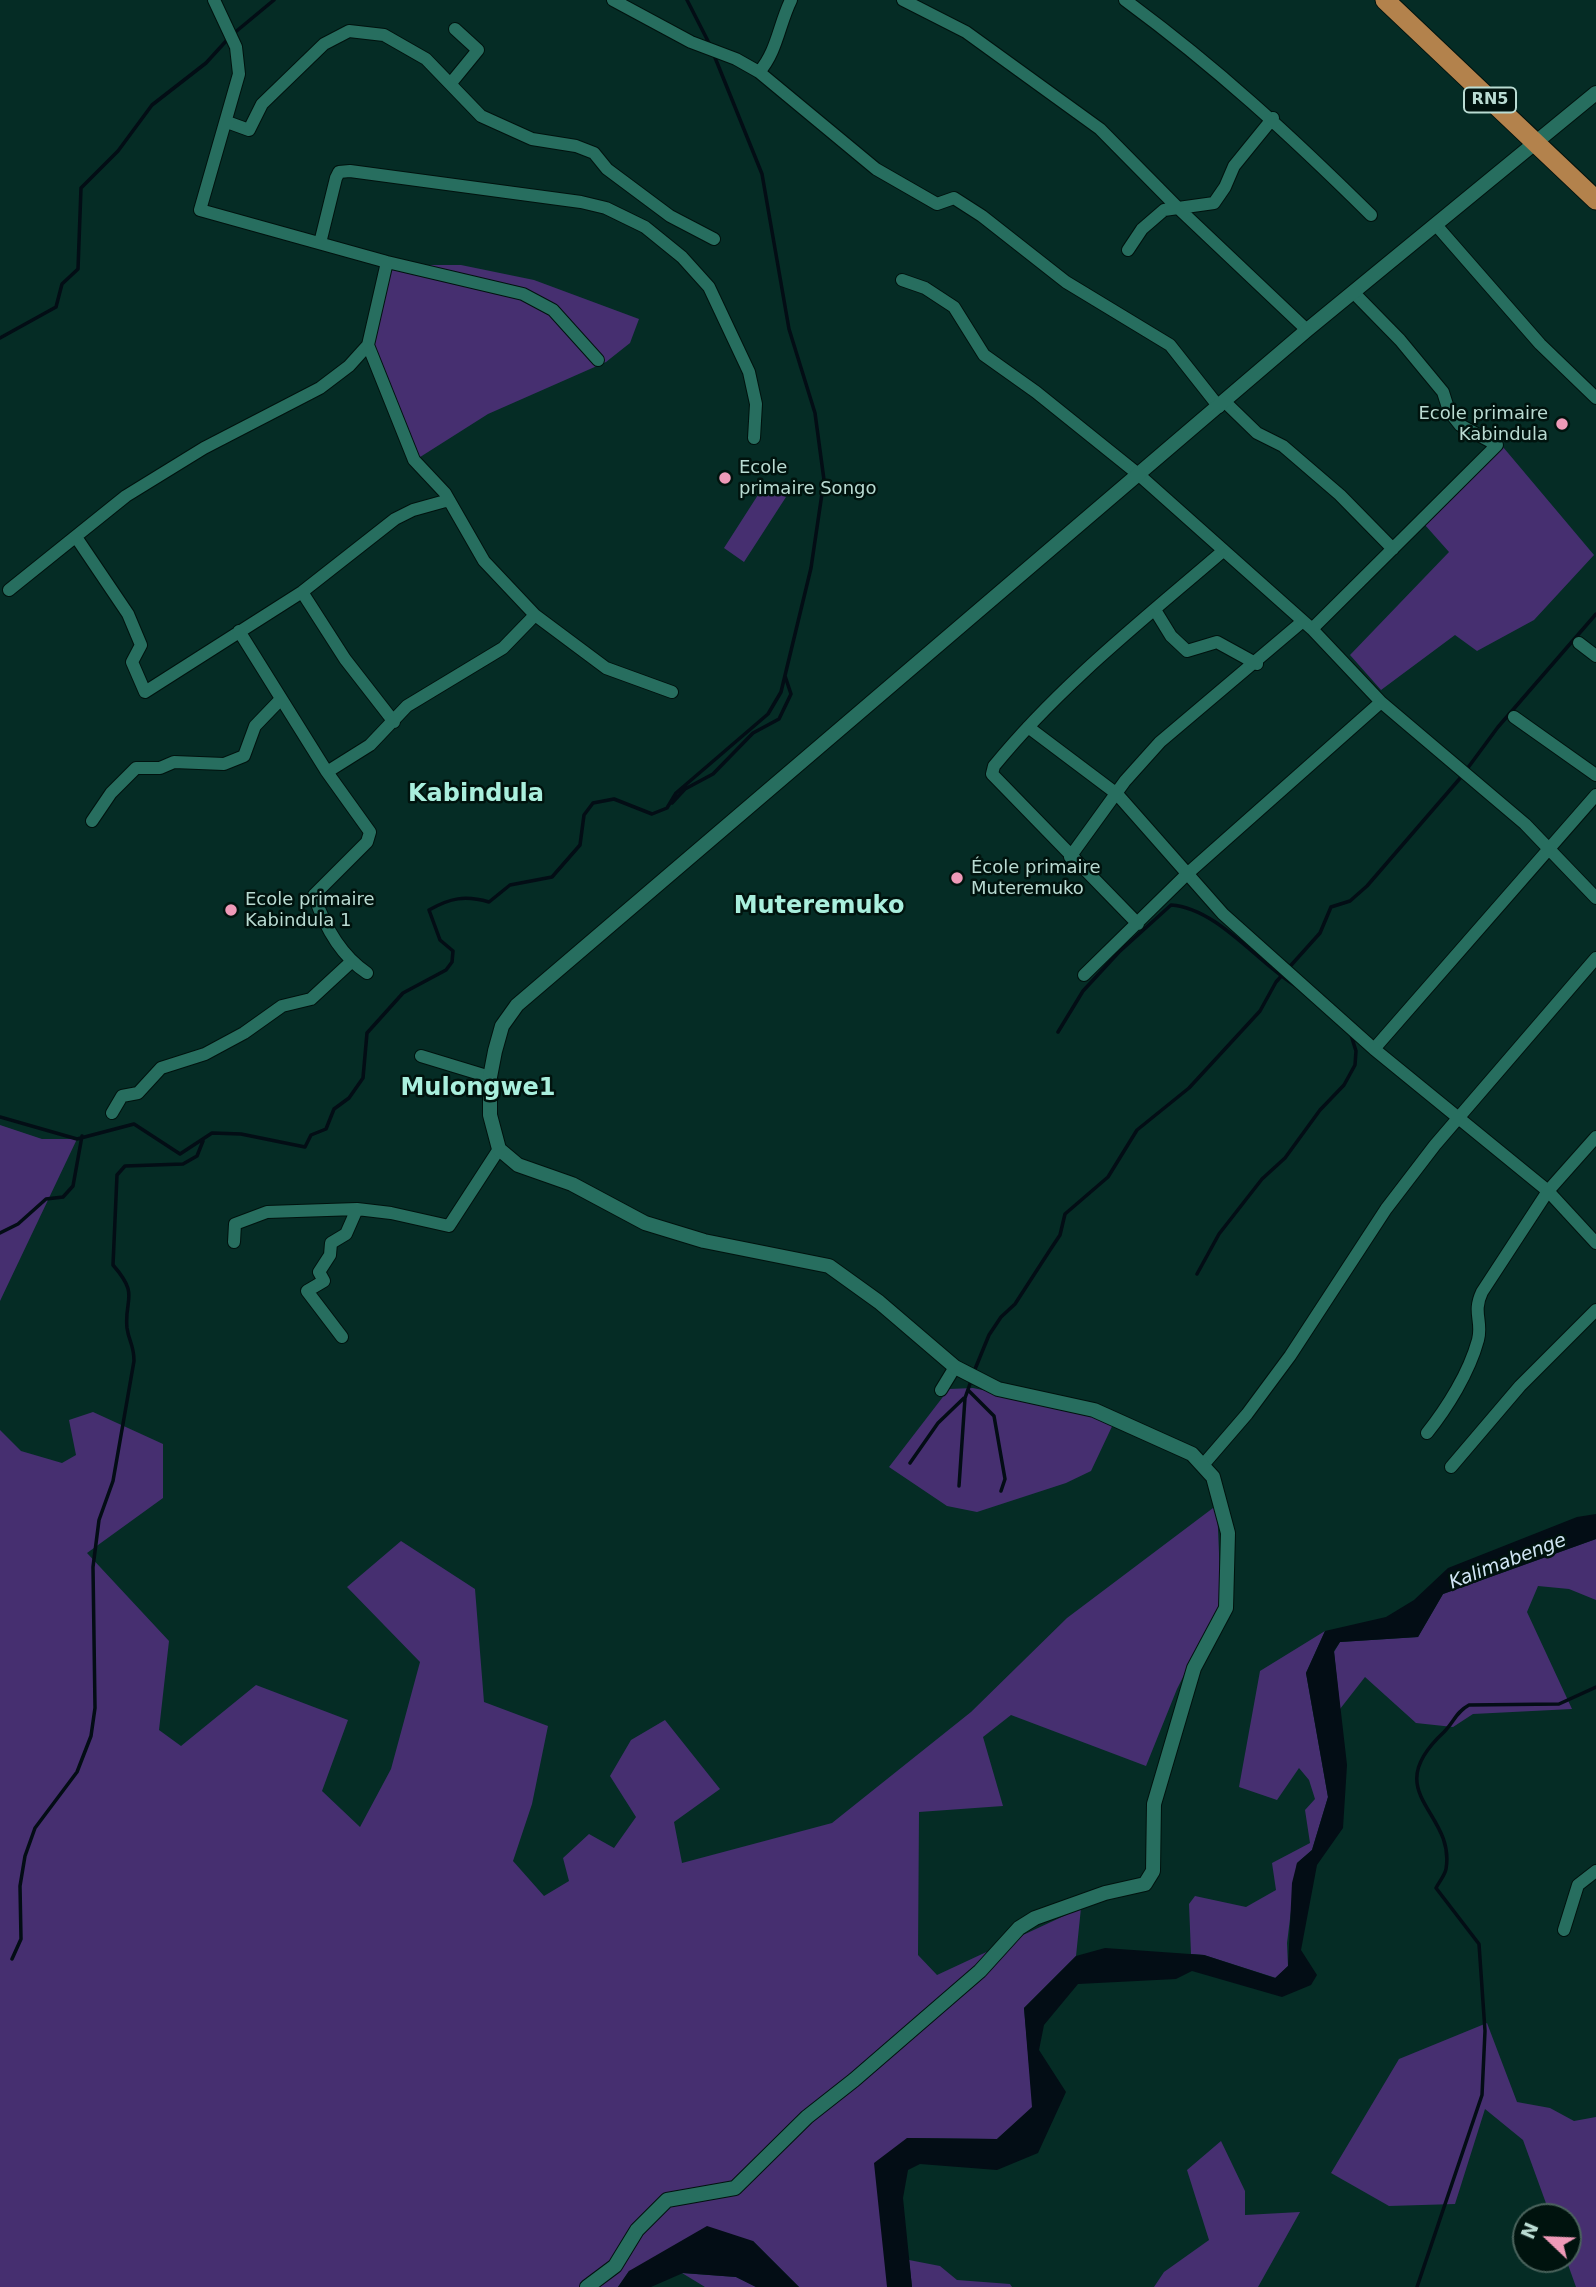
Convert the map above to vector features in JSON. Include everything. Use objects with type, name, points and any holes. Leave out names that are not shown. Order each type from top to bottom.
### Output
[{"type":"highway","name":"RN5","points":[[1385,0],[1596,200]]},
{"type":"street","points":[[214,0],[226,21],[240,61],[236,93],[200,210],[387,262],[523,294],[553,310],[598,360]]},
{"type":"street","points":[[613,0],[703,47],[736,59],[759,72],[876,169],[937,204],[954,198],[982,216],[1066,282],[1170,345],[1222,405],[1257,433],[1283,446],[1340,495],[1393,549]]},
{"type":"street","points":[[759,72],[767,63],[791,0]]},
{"type":"street","points":[[903,0],[966,32],[1100,129],[1307,331]]},
{"type":"street","points":[[1125,0],[1205,61],[1273,118],[1371,215]]},
{"type":"street","points":[[451,83],[478,50],[455,29]]},
{"type":"street","points":[[228,122],[249,130],[262,104],[324,44],[349,31],[372,32],[400,42],[426,59],[481,116],[533,139],[576,146],[594,153],[607,169],[670,216],[714,239]]},
{"type":"street","points":[[587,2287],[615,2266],[637,2230],[667,2200],[735,2188],[807,2117],[980,1971],[1018,1928],[1035,1918],[1105,1894],[1145,1884],[1153,1871],[1154,1804],[1194,1668],[1226,1608],[1228,1533],[1219,1492],[1203,1465],[1192,1454],[1094,1410],[998,1389],[955,1367],[879,1302],[829,1265],[704,1241],[645,1223],[572,1184],[518,1164],[499,1149],[490,1115],[490,1077],[502,1026],[517,1005],[1138,474],[1353,292],[1596,93]]},
{"type":"street","points":[[1128,250],[1153,218],[1164,210],[1177,207],[1195,208],[1214,203],[1234,166],[1273,118]]},
{"type":"street","points":[[320,243],[339,172],[350,171],[546,195],[606,208],[623,215],[674,250],[709,287],[749,372],[756,404],[754,438]]},
{"type":"street","points":[[1436,225],[1540,344],[1596,398]]},
{"type":"street","points":[[9,590],[126,496],[204,448],[320,388],[349,366],[368,345],[387,262]]},
{"type":"street","points":[[902,280],[925,288],[954,307],[984,355],[1036,392],[1138,474],[1307,625],[1381,702],[1525,824],[1596,898]]},
{"type":"street","points":[[1070,857],[1116,794],[1160,742],[1307,625],[1393,549],[1497,445],[1460,425],[1449,411],[1443,392],[1400,340],[1353,292]]},
{"type":"street","points":[[368,345],[414,460],[438,482],[484,561],[535,615],[606,668],[672,692]]},
{"type":"street","points":[[76,537],[128,614],[141,645],[132,662],[145,692],[302,592],[396,519],[413,510],[449,500]]},
{"type":"street","points":[[1138,924],[993,779],[994,766],[1070,685],[1223,551]]},
{"type":"street","points":[[302,592],[345,659],[394,722]]},
{"type":"street","points":[[1155,610],[1171,636],[1187,651],[1217,642],[1256,664]]},
{"type":"street","points":[[327,772],[370,745],[407,706],[503,648],[535,615]]},
{"type":"street","points":[[239,631],[327,772],[370,832],[367,842],[314,895],[322,919],[351,962],[367,973]]},
{"type":"street","points":[[1579,643],[1596,656]]},
{"type":"street","points":[[92,821],[111,793],[136,768],[160,768],[174,762],[224,764],[244,756],[255,726],[281,700]]},
{"type":"street","points":[[1084,975],[1187,874],[1381,702]]},
{"type":"street","points":[[1514,717],[1596,775]]},
{"type":"street","points":[[1028,727],[1116,794],[1223,914],[1374,1049],[1548,1191],[1596,1243]]},
{"type":"street","points":[[1374,1049],[1596,795]]},
{"type":"street","points":[[1203,1465],[1290,1356],[1386,1209],[1458,1118],[1596,958]]},
{"type":"street","points":[[112,1113],[122,1097],[138,1093],[161,1068],[205,1054],[244,1033],[282,1006],[311,999],[351,962]]},
{"type":"street","points":[[421,1056],[490,1077]]},
{"type":"street","points":[[1427,1433],[1451,1398],[1474,1352],[1479,1338],[1477,1302],[1548,1191],[1596,1137]]},
{"type":"street","points":[[234,1242],[235,1224],[253,1216],[282,1211],[357,1209],[391,1213],[449,1226],[499,1149]]},
{"type":"street","points":[[342,1337],[307,1291],[324,1281],[319,1272],[330,1255],[331,1243],[346,1234],[357,1209]]},
{"type":"street","points":[[1451,1467],[1520,1386],[1596,1310]]},
{"type":"street","points":[[941,1390],[955,1367]]},
{"type":"street","points":[[1564,1930],[1578,1885],[1596,1871]]},
{"type":"shaded area","points":[[389,265],[461,265],[534,280],[639,319],[630,343],[606,362],[488,414],[417,459],[371,348]]},
{"type":"shaded area","points":[[1503,447],[1594,555],[1534,620],[1477,651],[1455,635],[1381,690],[1350,655],[1449,552],[1425,525]]},
{"type":"shaded area","points":[[765,484],[786,497],[744,562],[724,548]]},
{"type":"shaded area","points":[[0,1125],[42,1139],[77,1139],[0,1301]]},
{"type":"shaded area","points":[[973,1388],[1116,1418],[1091,1471],[1066,1483],[977,1512],[947,1506],[889,1467],[949,1389]]},
{"type":"shaded area","points":[[93,1412],[163,1444],[163,1498],[87,1553],[169,1641],[159,1730],[181,1746],[256,1685],[348,1720],[322,1791],[360,1827],[391,1769],[420,1662],[347,1587],[401,1541],[475,1589],[484,1702],[548,1726],[532,1804],[513,1861],[544,1896],[569,1881],[563,1858],[589,1834],[614,1848],[636,1817],[610,1776],[631,1740],[665,1720],[720,1789],[674,1822],[682,1863],[832,1823],[971,1712],[1067,1618],[1217,1505],[1221,1601],[1177,1689],[1146,1766],[1011,1715],[983,1737],[1003,1806],[919,1812],[918,1955],[937,1975],[1081,1908],[1076,1956],[1024,2008],[1033,2107],[997,2139],[907,2138],[887,2287],[799,2287],[753,2241],[629,2271],[618,2287],[0,2287],[0,1430],[21,1451],[62,1463],[76,1455],[69,1420]]},
{"type":"shaded area","points":[[1596,1539],[1596,1600],[1569,1589],[1538,1586],[1527,1612],[1572,1709],[1473,1714],[1453,1727],[1416,1723],[1365,1677],[1340,1709],[1334,1652],[1340,1642],[1418,1637],[1443,1594]]},
{"type":"shaded area","points":[[1325,1631],[1306,1673],[1328,1797],[1312,1850],[1297,1863],[1287,1943],[1288,1966],[1276,1978],[1204,1955],[1191,1954],[1189,1904],[1195,1896],[1246,1907],[1276,1890],[1272,1863],[1310,1843],[1305,1810],[1315,1799],[1309,1780],[1299,1768],[1277,1800],[1239,1787],[1260,1671]]},
{"type":"shaded area","points":[[1487,2023],[1517,2102],[1550,2108],[1574,2121],[1596,2117],[1596,2287],[1576,2287],[1571,2273],[1582,2273],[1582,2203],[1546,2203],[1523,2140],[1485,2109],[1455,2204],[1389,2206],[1331,2173],[1399,2059]]},
{"type":"shaded area","points":[[1221,2141],[1245,2191],[1245,2215],[1300,2212],[1258,2287],[1154,2287],[1164,2272],[1209,2240],[1187,2170]]},
{"type":"shaded area","points":[[909,2260],[940,2266],[957,2280],[1010,2284],[1012,2287],[912,2287]]},
{"type":"shaded area","points":[[682,2273],[736,2277],[756,2287],[705,2287]]},
{"type":"water","name":"Kalimabenge","points":[[1596,1514],[1596,1539],[1443,1594],[1418,1637],[1340,1642],[1334,1651],[1347,1765],[1343,1828],[1317,1865],[1301,1950],[1317,1975],[1311,1985],[1282,1997],[1192,1971],[1176,1979],[1078,1984],[1044,2025],[1039,2050],[1066,2092],[1038,2153],[997,2170],[920,2164],[908,2170],[903,2198],[912,2287],[887,2287],[874,2163],[907,2138],[997,2139],[1032,2107],[1024,2008],[1076,1956],[1105,1948],[1204,1955],[1275,1978],[1288,1966],[1292,1883],[1297,1863],[1312,1850],[1328,1797],[1306,1673],[1325,1631],[1386,1617],[1414,1600],[1448,1568],[1577,1517]]},
{"type":"water","points":[[707,2226],[753,2241],[799,2287],[756,2287],[736,2277],[683,2273],[651,2287],[618,2287],[629,2271]]},
{"type":"waterway","points":[[233,34],[274,0]]},
{"type":"waterway","points":[[687,0],[710,45]]},
{"type":"waterway","points":[[0,338],[56,307],[62,284],[78,269],[81,188],[118,151],[152,105],[206,63],[227,40]]},
{"type":"waterway","points":[[0,1117],[77,1139],[134,1124],[180,1154],[212,1133],[241,1134],[305,1147],[311,1135],[326,1129],[334,1109],[349,1098],[363,1078],[367,1033],[403,993],[446,970],[452,962],[453,951],[440,940],[429,910],[458,899],[489,902],[510,885],[552,877],[580,845],[584,815],[593,803],[614,799],[652,814],[667,808],[676,793],[768,714],[781,692],[811,568],[824,480],[815,413],[789,329],[762,174],[714,55]]},
{"type":"waterway","points":[[1467,769],[1498,727],[1596,614]]},
{"type":"waterway","points":[[672,803],[685,789],[713,774],[753,733],[779,719],[791,694],[785,676]]},
{"type":"waterway","points":[[973,1374],[989,1335],[1001,1317],[1015,1304],[1060,1235],[1065,1214],[1108,1177],[1137,1130],[1189,1088],[1260,1011],[1276,982],[1320,933],[1331,907],[1350,901],[1367,886],[1462,776]]},
{"type":"waterway","points":[[1058,1032],[1083,991],[1119,952],[1171,905],[1188,908],[1221,926],[1296,986]]},
{"type":"waterway","points":[[1197,1274],[1219,1234],[1262,1179],[1285,1158],[1320,1110],[1344,1085],[1355,1065],[1356,1051],[1351,1035]]},
{"type":"waterway","points":[[0,1233],[18,1224],[46,1199],[63,1197],[73,1186],[82,1136]]},
{"type":"waterway","points":[[12,1959],[21,1939],[20,1886],[25,1856],[35,1828],[77,1772],[91,1736],[95,1708],[93,1567],[99,1520],[113,1481],[134,1361],[127,1328],[129,1291],[113,1265],[117,1175],[125,1166],[183,1164],[197,1156],[203,1141]]},
{"type":"waterway","points":[[959,1486],[965,1398],[971,1381]]},
{"type":"waterway","points":[[968,1390],[994,1416],[1005,1479],[1001,1491]]},
{"type":"waterway","points":[[910,1463],[938,1423],[964,1398]]},
{"type":"waterway","points":[[1417,2287],[1482,2095],[1485,2031],[1479,1944],[1436,1888],[1446,1869],[1446,1849],[1418,1787],[1417,1771],[1425,1753],[1469,1705],[1559,1704],[1596,1687]]},
{"type":"place","name":"Ecole primaire Kabindula","points":[[1562,424]]},
{"type":"place","name":"Ecole primaire Songo","points":[[725,478]]},
{"type":"place","name":"École primaire Muteremuko","points":[[957,878]]},
{"type":"place","name":"Ecole primaire Kabindula 1","points":[[231,910]]},
{"type":"district","name":"Kabindula","points":[[476,795]]},
{"type":"district","name":"Muteremuko","points":[[819,907]]},
{"type":"district","name":"Mulongwe1","points":[[478,1089]]}]
